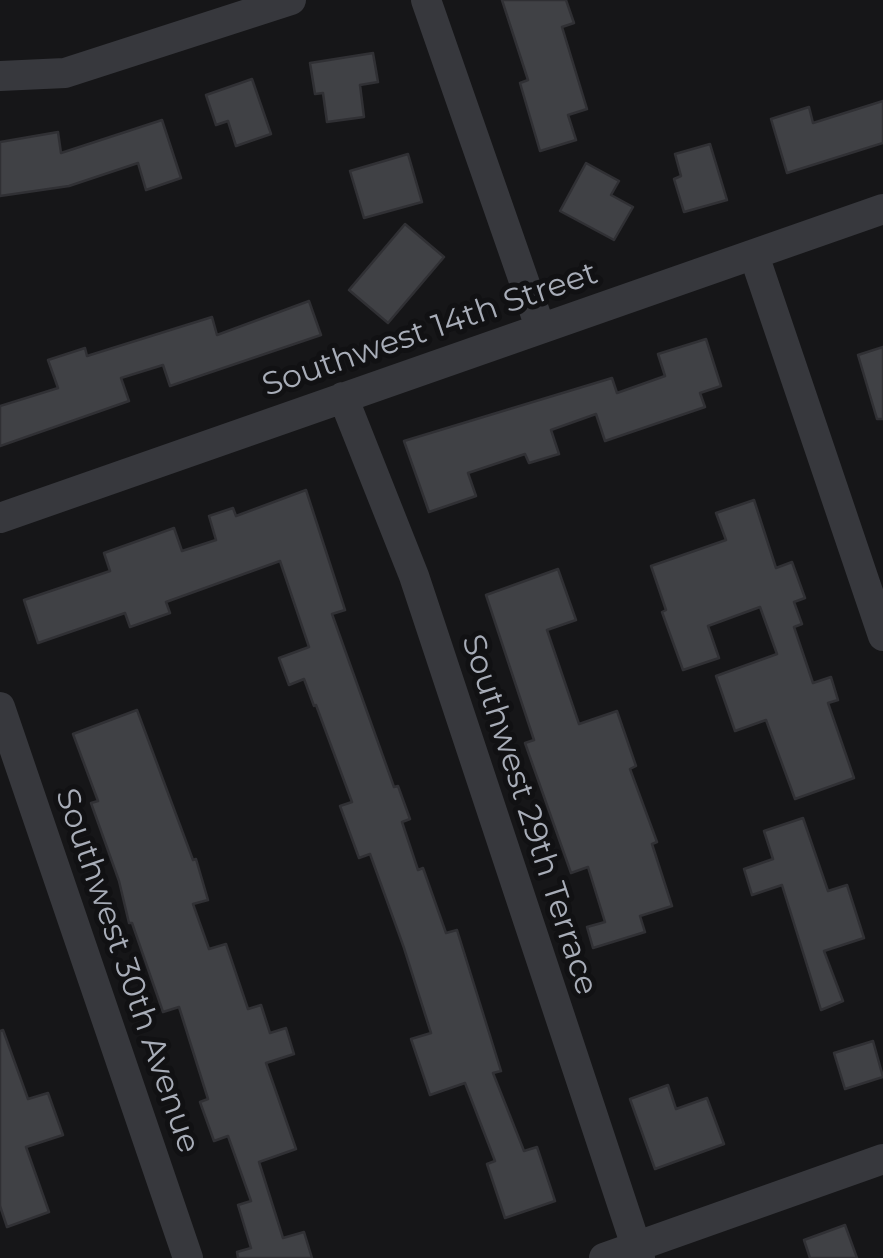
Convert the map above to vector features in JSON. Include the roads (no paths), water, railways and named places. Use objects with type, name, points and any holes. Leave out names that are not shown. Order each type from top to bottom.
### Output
[{"type":"street","points":[[0,76],[65,73],[290,0]]},
{"type":"street","points":[[426,0],[540,327]]},
{"type":"street","name":"Southwest 14th Street","points":[[0,518],[883,209]]},
{"type":"street","points":[[754,255],[883,636]]},
{"type":"street","name":"Southwest 29th Terrace","points":[[343,397],[414,576],[638,1252]]},
{"type":"street","name":"Southwest 30th Avenue","points":[[0,707],[188,1258]]},
{"type":"street","points":[[604,1258],[638,1252],[883,1159]]}]
